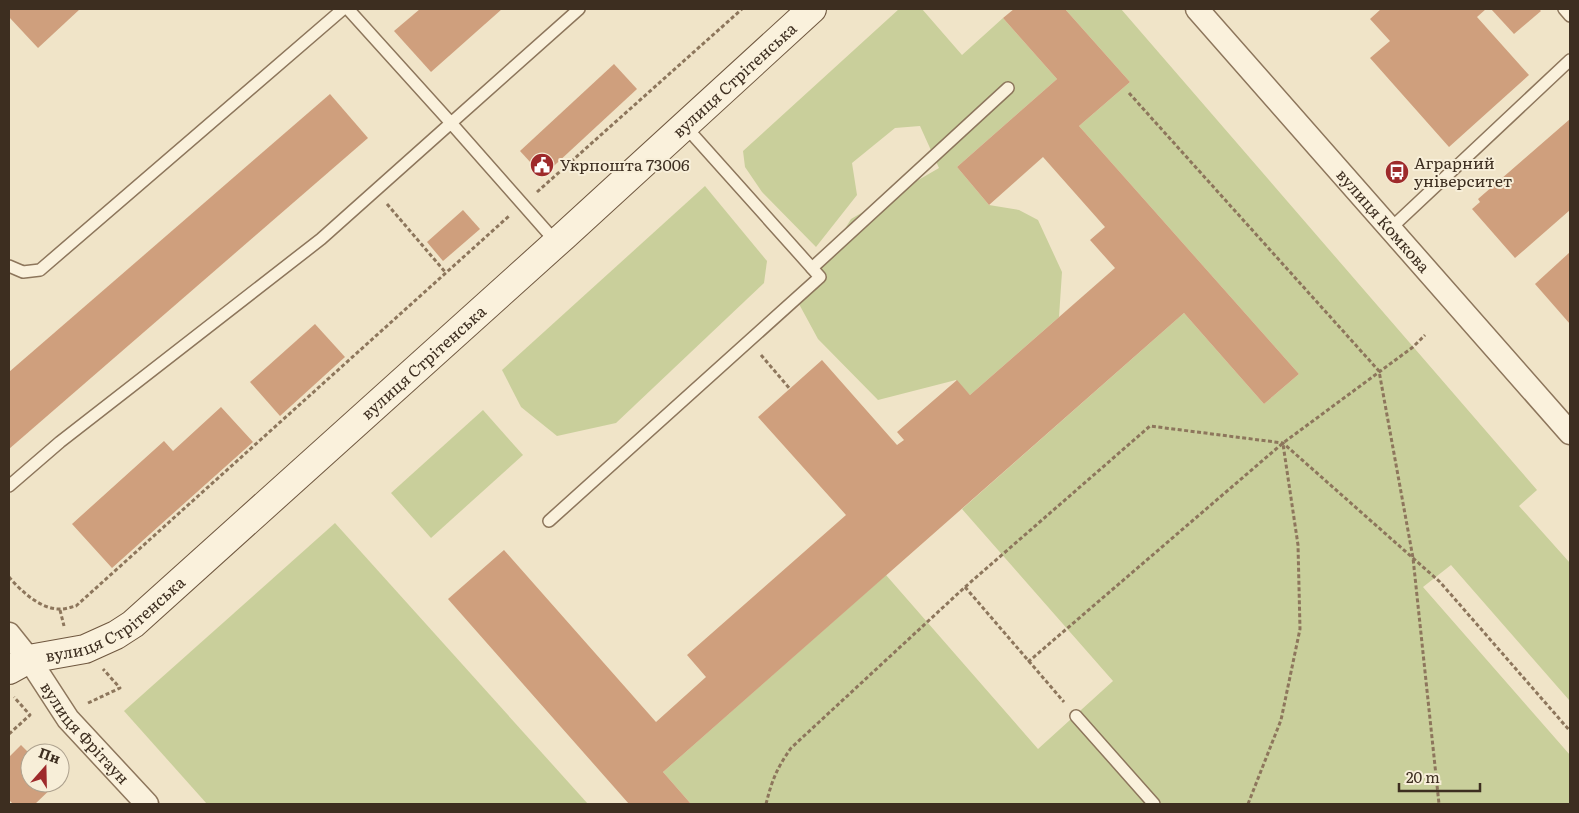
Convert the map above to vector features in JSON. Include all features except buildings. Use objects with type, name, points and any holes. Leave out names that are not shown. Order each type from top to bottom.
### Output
[{"type":"main road","name":"вулиця Стрітенська","points":[[19,664],[85,649],[116,635],[133,624],[812,9]]},
{"type":"street","name":"вулиця Комкова","points":[[1197,9],[1570,433]]},
{"type":"street","name":"вулиця Фрітаун","points":[[9,634],[19,664],[147,804]]},
{"type":"lane","points":[[9,266],[24,272],[40,270],[343,9]]},
{"type":"lane","points":[[348,9],[556,242]]},
{"type":"lane","points":[[9,486],[60,442],[321,239],[579,9]]},
{"type":"lane","points":[[1564,9],[1570,16]]},
{"type":"lane","points":[[1390,229],[1570,60]]},
{"type":"lane","points":[[812,268],[1008,88]]},
{"type":"lane","points":[[549,521],[820,277],[685,126]]},
{"type":"lane","points":[[1076,716],[1154,804]]},
{"type":"path","points":[[9,577],[20,590],[39,604],[60,610],[76,606],[522,204],[742,9]]},
{"type":"path","points":[[1129,93],[1379,371],[1413,558],[1439,804]]},
{"type":"path","points":[[376,190],[446,273]]},
{"type":"path","points":[[1028,662],[1282,443],[1413,347],[1425,335]]},
{"type":"path","points":[[749,341],[790,389]]},
{"type":"path","points":[[766,804],[777,767],[791,748],[964,586],[1150,426],[1282,443],[1440,582],[1570,730]]},
{"type":"path","points":[[1248,804],[1281,720],[1300,629],[1298,545],[1282,443]]},
{"type":"path","points":[[9,584],[12,581]]},
{"type":"path","points":[[964,586],[1076,716]]},
{"type":"path","points":[[9,690],[30,715],[9,734]]},
{"type":"green space","points":[[899,9],[922,9],[962,55],[1003,18],[1057,79],[957,167],[989,205],[1019,210],[1038,220],[1062,272],[1059,317],[970,395],[956,380],[878,400],[818,339],[799,304],[851,219],[939,168],[920,126],[895,128],[852,163],[857,195],[816,247],[762,192],[745,167],[743,151]]},
{"type":"green space","points":[[1065,9],[1121,9],[1537,490],[1519,506],[1570,563],[1569,700],[1451,565],[1423,587],[1570,755],[1570,804],[691,804],[663,772],[886,575],[1038,749],[1113,681],[962,509],[1184,313],[1264,404],[1299,374],[1079,126],[1130,82]]},
{"type":"green space","points":[[705,186],[767,261],[764,283],[616,423],[557,436],[521,407],[502,370]]},
{"type":"green space","points":[[483,410],[523,455],[431,538],[391,493]]},
{"type":"green space","points":[[335,523],[588,804],[207,804],[124,711]]},
{"type":"place","name":"Укрпошта 73006","points":[[542,165]]},
{"type":"place","name":"Аграрний університет","points":[[1397,172]]}]
